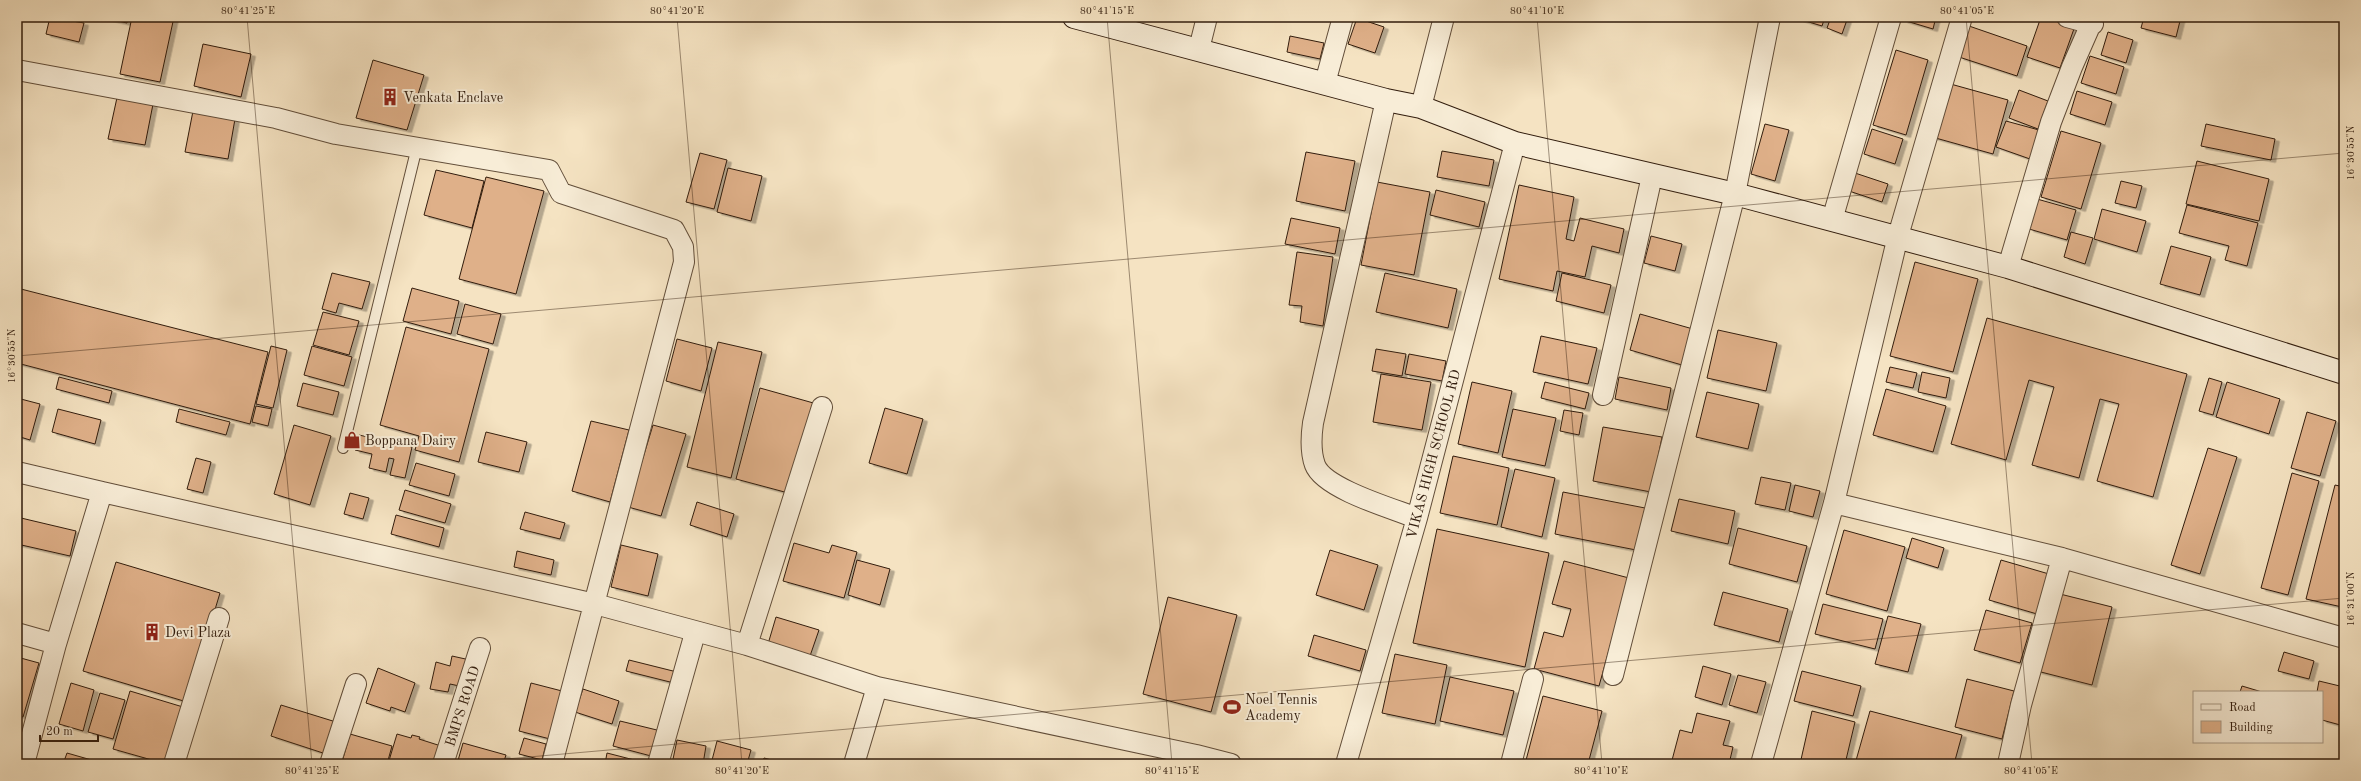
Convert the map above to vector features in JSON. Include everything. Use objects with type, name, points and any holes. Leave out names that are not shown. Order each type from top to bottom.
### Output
[{"type":"street","points":[[1074,17],[1199,49],[1386,100],[1421,107],[1515,143],[1652,176],[1735,194],[1898,236],[2008,267],[2344,373]]},
{"type":"street","points":[[1199,49],[1207,17]]},
{"type":"street","points":[[1326,83],[1344,17]]},
{"type":"street","points":[[1421,107],[1444,17]]},
{"type":"street","points":[[1613,675],[1735,194],[1770,17]]},
{"type":"street","points":[[1832,220],[1891,17]]},
{"type":"street","points":[[1761,764],[1834,503],[1898,236],[1962,17]]},
{"type":"street","points":[[2008,267],[2051,122],[2072,67],[2094,20],[2067,17]]},
{"type":"street","points":[[17,70],[276,118],[336,134],[550,170],[561,193],[674,230],[683,247],[684,262],[552,764]]},
{"type":"street","points":[[1386,100],[1313,423],[1310,444],[1315,466],[1326,479],[1355,494],[1417,518]]},
{"type":"street","name":"VIKAS HIGH SCHOOL RD","points":[[1346,764],[1417,518],[1515,143]]},
{"type":"street","points":[[1603,395],[1652,176]]},
{"type":"street","points":[[747,645],[822,406]]},
{"type":"street","points":[[17,472],[595,604],[747,645],[877,687],[1195,760],[1231,764]]},
{"type":"street","points":[[24,764],[56,644],[102,492]]},
{"type":"street","points":[[1834,503],[2062,558],[2344,638]]},
{"type":"street","points":[[2008,764],[2021,705],[2062,558]]},
{"type":"street","points":[[174,764],[219,618]]},
{"type":"street","points":[[658,764],[695,632]]},
{"type":"street","points":[[17,633],[56,644]]},
{"type":"street","name":"BMPS ROAD","points":[[443,764],[480,648]]},
{"type":"street","points":[[1511,764],[1533,679]]},
{"type":"street","points":[[330,764],[356,684]]},
{"type":"street","points":[[854,764],[877,687]]},
{"type":"lane","points":[[343,448],[417,147]]},
{"type":"building","points":[[50,17],[84,23],[79,42],[46,34]]},
{"type":"building","points":[[100,17],[128,17],[127,23]]},
{"type":"building","points":[[132,17],[174,17],[160,82],[120,74]]},
{"type":"building","points":[[1800,17],[1825,17],[1822,26],[1799,19]]},
{"type":"building","points":[[1831,17],[1848,17],[1842,34],[1827,28]]},
{"type":"building","points":[[1904,17],[1936,17],[1933,29],[1903,20]]},
{"type":"building","points":[[2041,17],[2047,17],[2075,26],[2060,68],[2027,57]]},
{"type":"building","points":[[2144,17],[2181,17],[2176,37],[2141,28]]},
{"type":"building","points":[[1357,18],[1384,27],[1375,53],[1348,44]]},
{"type":"building","points":[[1969,26],[2027,46],[2017,76],[1959,57]]},
{"type":"building","points":[[2108,32],[2133,40],[2126,63],[2101,55]]},
{"type":"building","points":[[1290,36],[1324,43],[1320,59],[1287,52]]},
{"type":"building","points":[[203,44],[251,54],[241,97],[194,86]]},
{"type":"building","points":[[1896,50],[1928,60],[1906,135],[1873,125]]},
{"type":"building","points":[[2090,56],[2124,67],[2116,94],[2081,83]]},
{"type":"building","name":"Venkata Enclave","points":[[373,60],[424,75],[407,130],[356,118]]},
{"type":"building","points":[[1947,83],[2008,100],[1993,154],[1932,137]]},
{"type":"building","points":[[2019,90],[2048,101],[2038,129],[2009,118]]},
{"type":"building","points":[[2077,91],[2112,102],[2105,125],[2070,114]]},
{"type":"building","points":[[118,93],[154,99],[145,145],[108,139]]},
{"type":"building","points":[[193,111],[235,119],[228,159],[185,152]]},
{"type":"building","points":[[2006,121],[2039,130],[2030,159],[1996,147]]},
{"type":"building","points":[[1765,124],[1789,130],[1775,181],[1751,174]]},
{"type":"building","points":[[2206,124],[2275,139],[2271,160],[2201,146]]},
{"type":"building","points":[[1872,129],[1903,139],[1895,164],[1864,154]]},
{"type":"building","points":[[2061,131],[2101,143],[2081,209],[2041,197]]},
{"type":"building","points":[[1442,151],[1494,160],[1489,186],[1437,177]]},
{"type":"building","points":[[1306,152],[1355,161],[1345,211],[1296,201]]},
{"type":"building","points":[[700,153],[727,160],[714,209],[686,202]]},
{"type":"building","points":[[2197,161],[2269,179],[2259,221],[2186,204]]},
{"type":"building","points":[[728,168],[762,176],[751,221],[717,212]]},
{"type":"building","points":[[436,170],[484,181],[472,228],[424,215]]},
{"type":"building","points":[[1855,173],[1888,184],[1882,202],[1849,191]]},
{"type":"building","points":[[486,177],[544,191],[516,294],[459,279]]},
{"type":"building","points":[[2121,181],[2142,186],[2136,208],[2115,203]]},
{"type":"building","points":[[1377,182],[1430,192],[1414,275],[1361,265]]},
{"type":"building","points":[[1519,185],[1574,197],[1566,239],[1574,241],[1580,218],[1624,229],[1619,253],[1592,246],[1585,277],[1557,271],[1553,291],[1499,279]]},
{"type":"building","points":[[1436,190],[1485,202],[1479,227],[1430,215]]},
{"type":"building","points":[[2037,199],[2076,210],[2067,240],[2029,229]]},
{"type":"building","points":[[2187,205],[2258,223],[2247,266],[2225,260],[2229,246],[2179,233]]},
{"type":"building","points":[[2102,209],[2146,221],[2137,252],[2094,239]]},
{"type":"building","points":[[1291,218],[1340,228],[1335,254],[1285,244]]},
{"type":"building","points":[[2071,232],[2093,238],[2085,264],[2064,257]]},
{"type":"building","points":[[1651,236],[1682,244],[1675,271],[1644,263]]},
{"type":"building","points":[[2171,246],[2211,257],[2200,295],[2160,284]]},
{"type":"building","points":[[1297,252],[1333,257],[1323,326],[1300,322],[1302,306],[1289,305]]},
{"type":"building","points":[[1915,262],[1978,279],[1953,372],[1890,356]]},
{"type":"building","points":[[332,273],[370,282],[362,309],[339,303],[336,313],[322,309]]},
{"type":"building","points":[[1385,273],[1457,289],[1448,328],[1376,312]]},
{"type":"building","points":[[1562,273],[1611,285],[1604,313],[1556,301]]},
{"type":"building","points":[[17,288],[268,352],[250,424],[17,363]]},
{"type":"building","points":[[412,288],[459,301],[451,334],[403,321]]},
{"type":"building","points":[[465,304],[501,314],[493,344],[457,334]]},
{"type":"building","points":[[323,312],[359,321],[349,355],[313,345]]},
{"type":"building","points":[[1640,314],[1693,329],[1682,365],[1630,350]]},
{"type":"building","points":[[1987,318],[2187,374],[2153,497],[2097,481],[2119,404],[2100,399],[2079,478],[2032,465],[2054,387],[2029,380],[2006,460],[1951,444]]},
{"type":"building","points":[[406,327],[489,349],[459,462],[415,450],[419,436],[380,425]]},
{"type":"building","points":[[1718,330],[1777,343],[1766,391],[1707,378]]},
{"type":"building","points":[[1541,336],[1597,348],[1588,384],[1533,372]]},
{"type":"building","points":[[677,339],[712,348],[701,391],[666,381]]},
{"type":"building","points":[[718,342],[762,352],[731,478],[687,467]]},
{"type":"building","points":[[271,346],[287,350],[273,408],[256,404]]},
{"type":"building","points":[[312,346],[352,357],[344,386],[304,375]]},
{"type":"building","points":[[1376,349],[1406,354],[1402,376],[1372,371]]},
{"type":"building","points":[[1409,354],[1446,361],[1442,381],[1405,374]]},
{"type":"building","points":[[1890,367],[1917,373],[1913,388],[1886,382]]},
{"type":"building","points":[[1922,372],[1950,378],[1946,398],[1918,392]]},
{"type":"building","points":[[1381,374],[1431,382],[1422,430],[1373,422]]},
{"type":"building","points":[[59,377],[112,391],[109,403],[56,389]]},
{"type":"building","points":[[1619,377],[1671,388],[1667,410],[1615,399]]},
{"type":"building","points":[[2209,378],[2222,382],[2213,415],[2199,411]]},
{"type":"building","points":[[1472,382],[1512,391],[1498,453],[1458,444]]},
{"type":"building","points":[[1545,382],[1589,393],[1585,409],[1541,398]]},
{"type":"building","points":[[2227,382],[2280,399],[2269,434],[2216,417]]},
{"type":"building","points":[[303,383],[339,392],[333,415],[297,406]]},
{"type":"building","points":[[760,388],[817,404],[792,494],[736,479]]},
{"type":"building","points":[[1886,389],[1946,406],[1933,452],[1873,435]]},
{"type":"building","points":[[1707,392],[1759,404],[1748,449],[1696,437]]},
{"type":"building","points":[[17,398],[40,404],[30,440],[17,436]]},
{"type":"building","points":[[256,406],[272,409],[268,426],[252,422]]},
{"type":"building","points":[[885,408],[923,419],[907,474],[869,463]]},
{"type":"building","points":[[58,409],[101,420],[95,444],[52,432]]},
{"type":"building","points":[[179,409],[230,422],[226,435],[176,422]]},
{"type":"building","points":[[1513,409],[1556,418],[1545,466],[1502,457]]},
{"type":"building","points":[[1564,410],[1583,413],[1579,435],[1560,431]]},
{"type":"building","points":[[2307,412],[2336,421],[2320,476],[2291,468]]},
{"type":"building","points":[[591,421],[629,430],[610,502],[572,491]]},
{"type":"building","points":[[294,425],[331,436],[310,505],[274,494]]},
{"type":"building","points":[[653,425],[686,434],[661,516],[628,507]]},
{"type":"building","points":[[1603,427],[1662,437],[1651,492],[1593,481]]},
{"type":"building","points":[[486,432],[527,442],[519,472],[478,462]]},
{"type":"building","points":[[359,435],[412,447],[405,478],[390,475],[394,459],[389,458],[386,472],[369,468],[372,454],[355,450]]},
{"type":"building","points":[[2208,448],[2237,457],[2200,574],[2171,565]]},
{"type":"building","points":[[1453,456],[1509,468],[1497,525],[1440,513]]},
{"type":"building","points":[[196,458],[211,462],[203,493],[187,489]]},
{"type":"building","points":[[416,463],[455,474],[449,496],[409,485]]},
{"type":"building","points":[[1515,469],[1555,478],[1542,537],[1501,527]]},
{"type":"building","points":[[2292,473],[2319,481],[2288,595],[2261,588]]},
{"type":"building","points":[[1761,477],[1791,483],[1785,510],[1755,504]]},
{"type":"building","points":[[1795,485],[1820,491],[1813,517],[1789,511]]},
{"type":"building","points":[[2335,485],[2344,487],[2344,600],[2342,607],[2306,599]]},
{"type":"building","points":[[405,490],[451,504],[445,523],[399,510]]},
{"type":"building","points":[[1563,492],[1645,508],[1636,550],[1555,534]]},
{"type":"building","points":[[350,493],[369,498],[363,519],[344,514]]},
{"type":"building","points":[[1679,499],[1735,511],[1728,544],[1671,531]]},
{"type":"building","points":[[697,502],[734,514],[727,537],[690,525]]},
{"type":"building","points":[[525,512],[565,523],[560,539],[520,529]]},
{"type":"building","points":[[396,515],[444,528],[439,547],[391,534]]},
{"type":"building","points":[[21,518],[76,531],[70,556],[17,544]]},
{"type":"building","points":[[1738,528],[1807,546],[1797,582],[1729,564]]},
{"type":"building","points":[[1437,529],[1549,553],[1525,667],[1413,643]]},
{"type":"building","points":[[1844,530],[1905,547],[1887,611],[1826,594]]},
{"type":"building","points":[[1912,538],[1944,548],[1938,568],[1906,558]]},
{"type":"building","points":[[794,543],[829,553],[832,545],[857,552],[844,598],[783,581]]},
{"type":"building","points":[[621,545],[658,554],[648,596],[611,587]]},
{"type":"building","points":[[1330,550],[1378,565],[1364,610],[1316,595]]},
{"type":"building","points":[[517,551],[554,560],[551,575],[514,567]]},
{"type":"building","points":[[857,560],[890,569],[880,605],[848,595]]},
{"type":"building","points":[[2001,560],[2049,574],[2037,614],[1989,600]]},
{"type":"building","points":[[1564,561],[1629,578],[1599,686],[1534,669],[1544,632],[1563,637],[1571,609],[1552,604]]},
{"type":"building","name":"Devi Plaza","points":[[116,562],[220,593],[187,702],[83,671]]},
{"type":"building","points":[[1723,592],[1788,609],[1779,642],[1714,625]]},
{"type":"building","points":[[2056,593],[2112,607],[2092,685],[2037,671]]},
{"type":"building","points":[[1168,597],[1237,615],[1211,712],[1143,694]]},
{"type":"building","points":[[1823,604],[1883,619],[1875,649],[1815,634]]},
{"type":"building","points":[[1986,610],[2032,623],[2020,663],[1974,650]]},
{"type":"building","points":[[1888,616],[1921,624],[1908,672],[1875,664]]},
{"type":"building","points":[[776,617],[819,630],[810,656],[768,644]]},
{"type":"building","points":[[1314,635],[1366,650],[1360,671],[1308,656]]},
{"type":"building","points":[[2284,652],[2314,661],[2309,679],[2278,671]]},
{"type":"building","points":[[1395,654],[1447,665],[1435,724],[1382,713]]},
{"type":"building","points":[[452,656],[470,660],[464,687],[450,684],[448,692],[430,689],[436,662],[450,666]]},
{"type":"building","points":[[17,657],[39,663],[23,717],[17,715]]},
{"type":"building","points":[[629,660],[677,672],[674,683],[626,671]]},
{"type":"building","points":[[1703,666],[1731,674],[1722,705],[1695,697]]},
{"type":"building","points":[[378,668],[415,683],[405,712],[391,707],[390,711],[366,703]]},
{"type":"building","points":[[1802,671],[1861,686],[1853,716],[1794,701]]},
{"type":"building","points":[[1738,675],[1766,682],[1757,713],[1729,705]]},
{"type":"building","points":[[1450,677],[1514,691],[1503,735],[1440,721]]},
{"type":"building","points":[[1967,679],[2014,691],[2002,739],[1955,727]]},
{"type":"building","points":[[2319,681],[2344,687],[2344,726],[2323,720],[2323,691],[2317,691]]},
{"type":"building","points":[[71,683],[94,690],[83,731],[59,724]]},
{"type":"building","points":[[531,683],[562,691],[550,739],[519,731]]},
{"type":"building","points":[[2242,686],[2259,691],[2240,691]]},
{"type":"building","points":[[583,689],[619,701],[612,724],[575,712]]},
{"type":"building","points":[[130,691],[183,707],[166,764],[113,749]]},
{"type":"building","points":[[100,693],[125,700],[113,739],[88,732]]},
{"type":"building","points":[[1543,696],[1602,711],[1588,764],[1525,764]]},
{"type":"building","points":[[281,705],[336,722],[326,754],[271,736]]},
{"type":"building","points":[[1812,711],[1855,722],[1845,764],[1800,764]]},
{"type":"building","points":[[1870,711],[1962,735],[1954,764],[1855,764]]},
{"type":"building","points":[[1697,713],[1730,721],[1723,745],[1733,747],[1729,764],[1671,764],[1680,730],[1692,733]]},
{"type":"building","points":[[620,721],[661,731],[655,757],[613,746]]},
{"type":"building","points":[[350,734],[392,746],[387,764],[342,762]]},
{"type":"building","points":[[397,734],[411,738],[412,735],[420,737],[419,739],[441,746],[436,764],[388,764]]},
{"type":"building","points":[[524,738],[546,744],[542,760],[519,754]]},
{"type":"building","points":[[677,740],[706,746],[703,764],[672,764]]},
{"type":"building","points":[[717,741],[751,750],[747,764],[711,764]]},
{"type":"building","points":[[463,743],[506,755],[503,764],[457,764]]},
{"type":"building","points":[[67,753],[102,763],[102,764],[63,764]]},
{"type":"building","points":[[607,753],[650,764],[605,764]]},
{"type":"building","points":[[764,758],[787,764],[762,764]]},
{"type":"building","points":[[865,760],[879,764],[864,764]]},
{"type":"place","name":"Venkata Enclave","points":[[390,97]]},
{"type":"place","name":"Boppana Dairy","points":[[352,440]]},
{"type":"place","name":"Devi Plaza","points":[[152,632]]},
{"type":"place","name":"Noel Tennis Academy","points":[[1232,707]]}]
